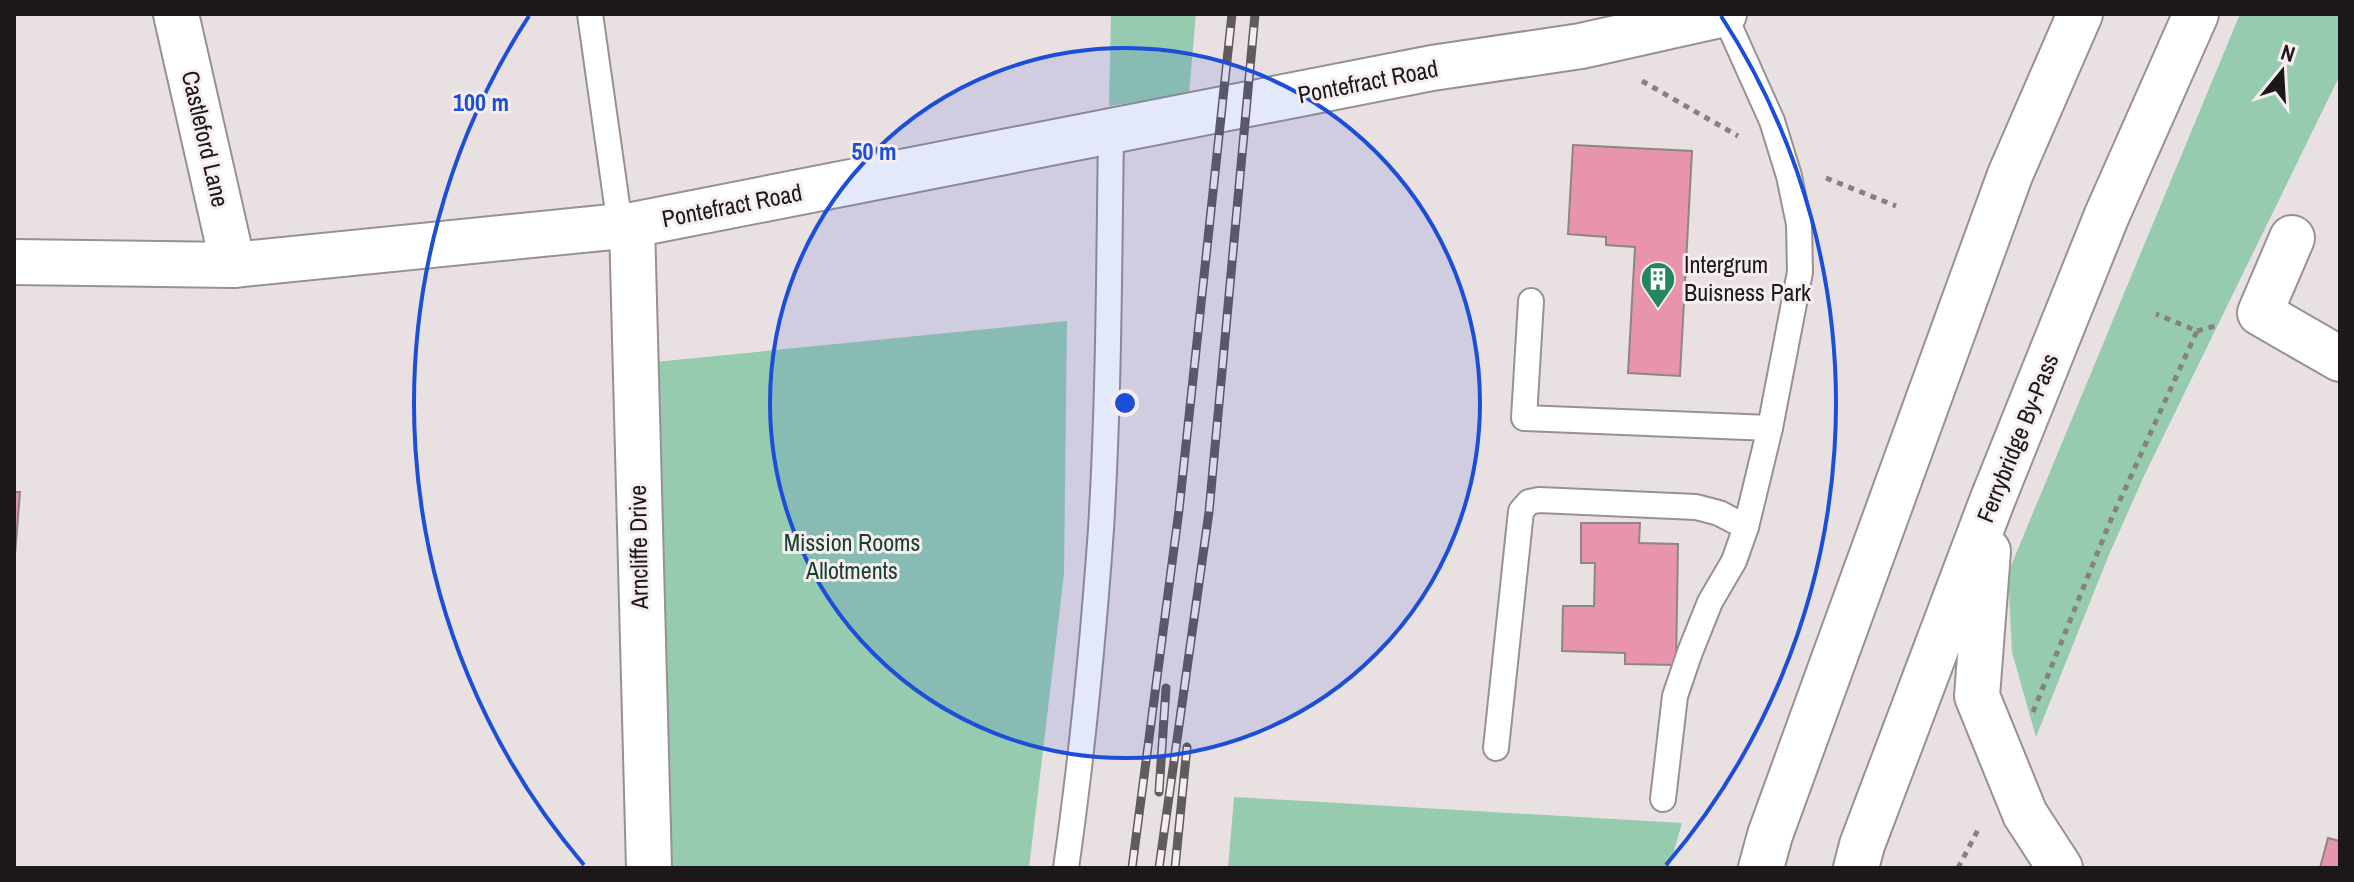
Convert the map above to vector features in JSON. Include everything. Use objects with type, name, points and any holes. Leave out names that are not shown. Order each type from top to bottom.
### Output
[{"type":"street","name":"Castleford Lane","points":[[176,14],[233,265]]},
{"type":"street","name":"Pontefract Road","points":[[14,262],[233,265],[626,226],[1432,68],[1581,46],[1724,14]]},
{"type":"street","points":[[1761,868],[1770,835],[2010,175],[2080,14]]},
{"type":"street","name":"Ferrybridge By-Pass","points":[[1856,868],[1992,501],[2107,215],[2196,14]]},
{"type":"street","name":"Arncliffe Drive","points":[[626,226],[649,868]]},
{"type":"street","points":[[2292,238],[2260,313],[2340,359]]},
{"type":"street","points":[[1992,501],[1977,696],[2025,814],[2060,868]]},
{"type":"lane","points":[[590,14],[626,226]]},
{"type":"lane","points":[[1663,799],[1675,696],[1710,602],[1734,561],[1746,527],[1770,428],[1800,272],[1799,224],[1789,176],[1772,121],[1724,14]]},
{"type":"lane","points":[[1066,868],[1080,769],[1101,527],[1111,133]]},
{"type":"lane","points":[[1531,301],[1524,418],[1770,428]]},
{"type":"lane","points":[[1496,748],[1521,511],[1529,502],[1696,507],[1719,513],[1746,527]]},
{"type":"path","points":[[2008,773],[2110,522],[2197,331],[2156,314]]},
{"type":"green space","points":[[1111,14],[1196,14],[1189,94],[1109,106]]},
{"type":"green space","points":[[2240,14],[2340,14],[2340,75],[2144,476],[2036,737],[2012,652],[2008,573]]},
{"type":"green space","name":"Mission Rooms Allotments","points":[[1067,321],[1064,574],[1029,868],[649,868],[635,364]]},
{"type":"green space","points":[[1234,797],[1682,823],[1669,868],[1228,868]]},
{"type":"building","name":"Intergrum Buisness Park","points":[[1573,145],[1692,151],[1680,376],[1628,373],[1635,247],[1606,245],[1606,237],[1568,234]]},
{"type":"building","points":[[14,492],[20,492],[14,567]]},
{"type":"building","points":[[1581,523],[1640,523],[1639,543],[1678,544],[1676,665],[1625,664],[1625,653],[1562,651],[1563,606],[1594,606],[1595,563],[1581,563]]},
{"type":"building","points":[[2328,838],[2340,841],[2340,868],[2320,868]]},
{"type":"railway","points":[[1132,868],[1179,510],[1232,14]]},
{"type":"railway","points":[[1159,868],[1209,512],[1255,14]]},
{"type":"railway","points":[[1159,792],[1166,688]]},
{"type":"railway","points":[[1175,868],[1187,747]]},
{"type":"place","name":"Intergrum Buisness Park","points":[[1658,310]]}]
